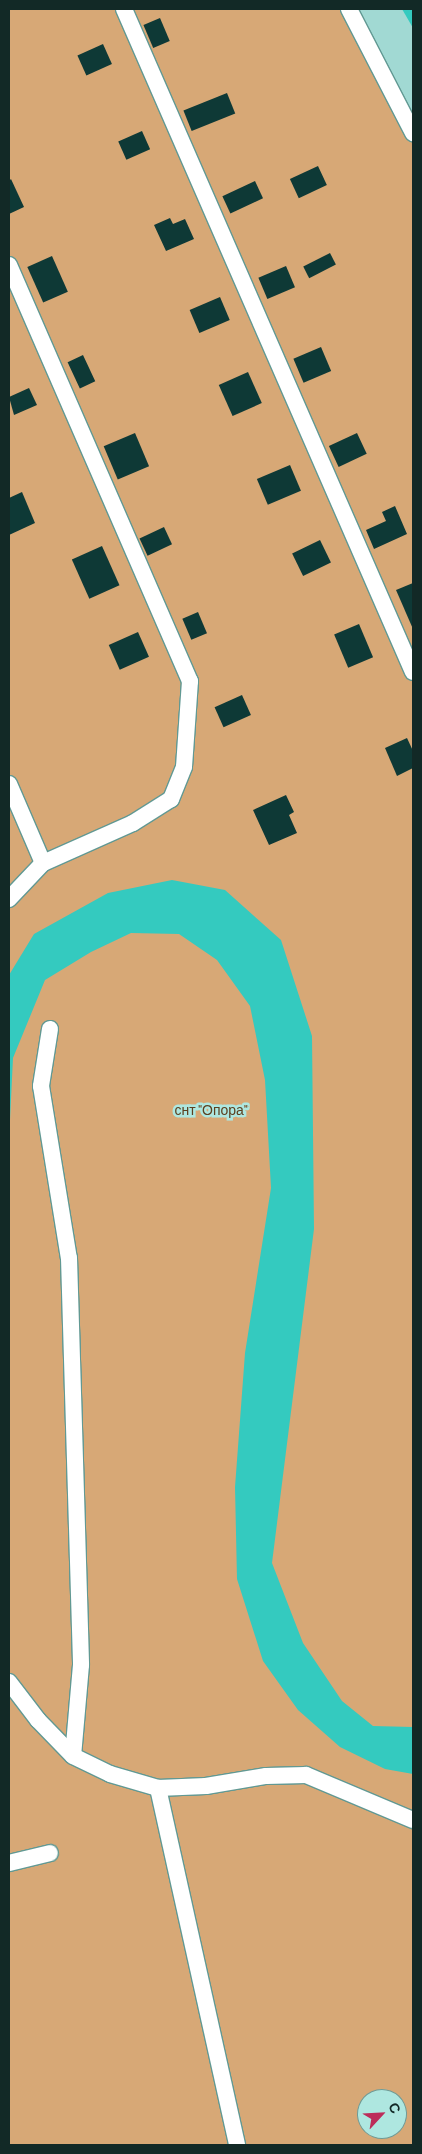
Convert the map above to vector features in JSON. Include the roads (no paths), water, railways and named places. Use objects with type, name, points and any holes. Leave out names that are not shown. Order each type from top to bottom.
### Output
[{"type":"lane","points":[[124,9],[413,672]]},
{"type":"lane","points":[[349,9],[413,133]]},
{"type":"lane","points":[[9,265],[190,681],[184,768],[171,799],[133,823],[43,863],[9,899]]},
{"type":"lane","points":[[9,784],[43,863]]},
{"type":"lane","points":[[50,1029],[41,1086],[69,1258],[81,1665],[73,1756]]},
{"type":"lane","points":[[9,1682],[38,1720],[73,1756],[110,1774],[158,1788],[206,1786],[266,1776],[306,1775],[413,1820]]},
{"type":"lane","points":[[158,1788],[237,2145]]},
{"type":"lane","points":[[9,1863],[50,1853]]},
{"type":"water","points":[[402,9],[413,9],[413,28]]},
{"type":"water","points":[[172,880],[225,890],[281,940],[312,1036],[314,1229],[272,1563],[303,1643],[342,1701],[373,1726],[413,1727],[413,1774],[385,1769],[340,1747],[298,1710],[263,1661],[237,1579],[235,1487],[245,1353],[271,1188],[265,1080],[250,1006],[217,960],[179,934],[131,933],[91,952],[45,980],[13,1058],[9,1141],[9,975],[34,934],[108,893]]},
{"type":"park label","name":"снт \"Опора\"","points":[[211,1110]]}]
